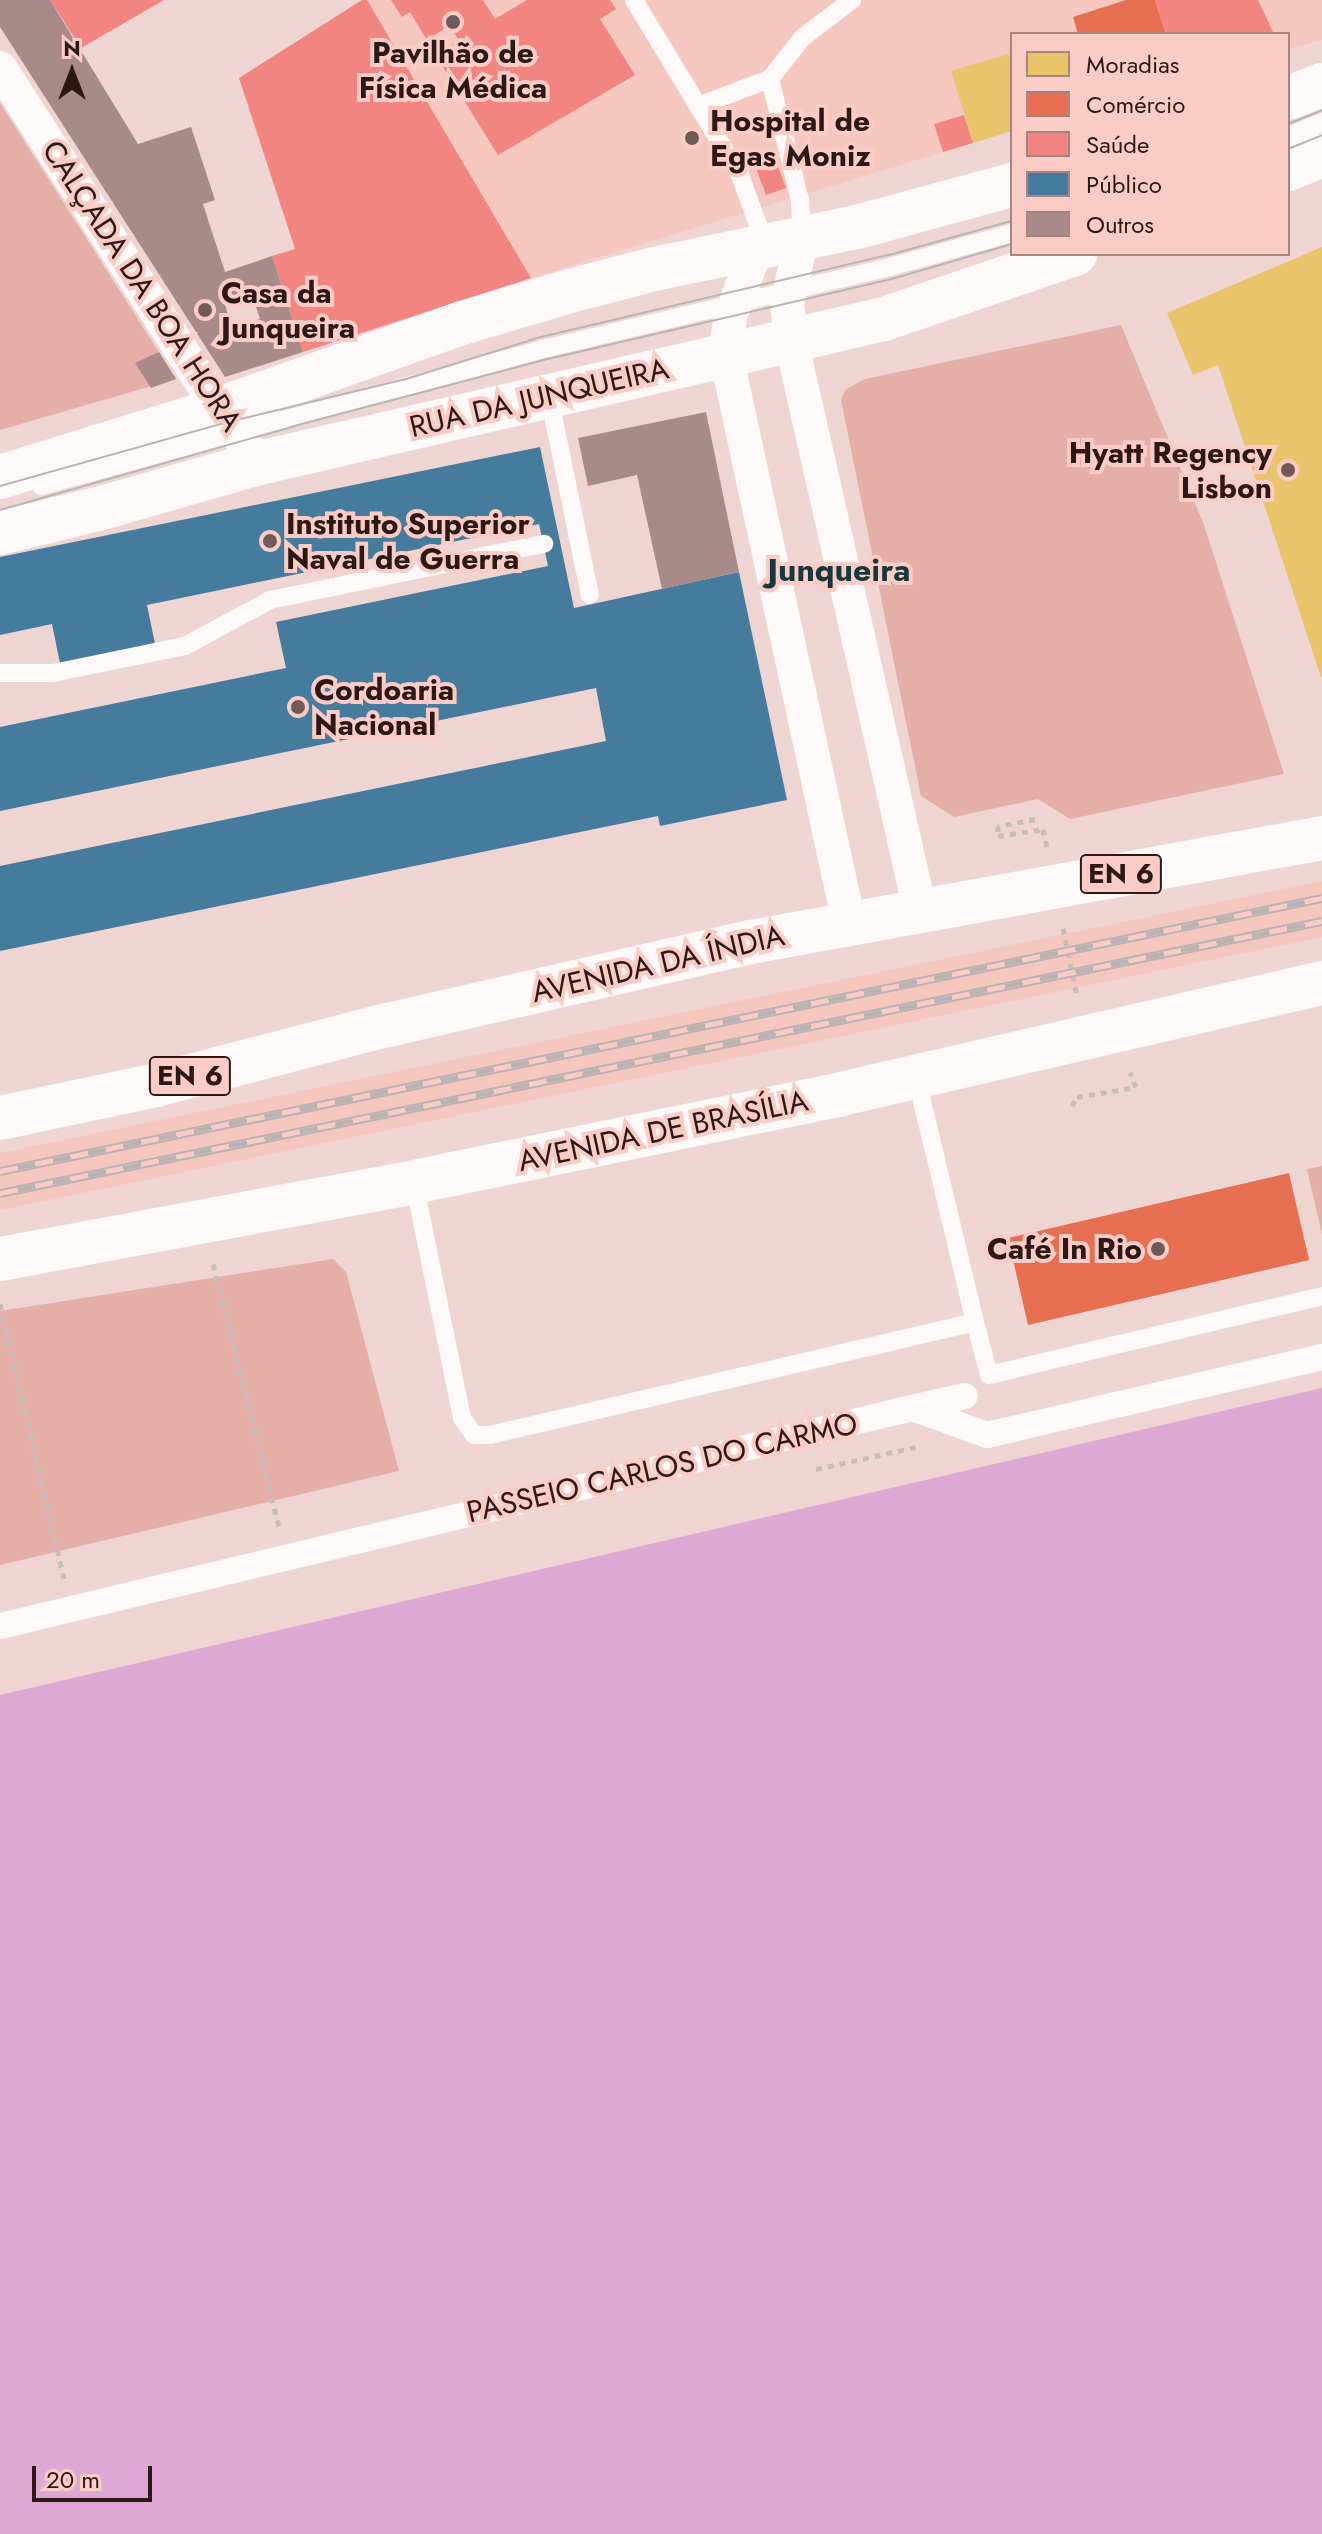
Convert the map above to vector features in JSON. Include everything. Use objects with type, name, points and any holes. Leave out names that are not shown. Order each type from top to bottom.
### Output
[{"type":"main road","points":[[1290,97],[1322,85]]},
{"type":"main road","points":[[1290,168],[1322,155]]},
{"type":"main road","name":"RUA DA JUNQUEIRA","points":[[0,533],[98,509],[462,323],[570,291],[802,238],[1010,186]]},
{"type":"main road","name":"RUA DA JUNQUEIRA","points":[[9,485],[238,435],[549,396],[884,319],[1069,256]]},
{"type":"main road","name":"AVENIDA DA ÍNDIA","points":[[0,1118],[156,1085],[456,1009],[849,923],[1322,838]]},
{"type":"main road","name":"AVENIDA DE BRASÍLIA","points":[[0,1259],[414,1182],[916,1077],[1322,983]]},
{"type":"street","name":"CALÇADA DA BOA HORA","points":[[0,68],[238,435]]},
{"type":"street","points":[[802,238],[789,291],[791,340],[920,910]]},
{"type":"street","points":[[757,248],[734,304],[726,355],[849,923]]},
{"type":"street","points":[[912,1408],[987,1435],[1322,1357]]},
{"type":"street","name":"PASSEIO CARLOS DO CARMO","points":[[0,1626],[965,1396]]},
{"type":"lane","points":[[634,0],[740,175],[758,225],[757,248]]},
{"type":"lane","points":[[698,106],[770,79],[802,38],[852,0]]},
{"type":"lane","points":[[770,79],[800,200],[802,238]]},
{"type":"lane","points":[[1290,135],[1322,122]]},
{"type":"lane","points":[[238,435],[543,349],[789,291],[1010,234]]},
{"type":"lane","points":[[549,396],[561,541],[590,595]]},
{"type":"lane","points":[[0,673],[53,673],[185,646],[270,600],[561,541]]},
{"type":"lane","points":[[916,1077],[989,1375],[1322,1296]]},
{"type":"lane","points":[[414,1182],[462,1418],[474,1435],[490,1435],[566,1418],[975,1322]]},
{"type":"path","points":[[1035,819],[998,826],[998,836],[1043,829],[1049,860]]},
{"type":"path","points":[[1062,923],[1078,1001]]},
{"type":"path","points":[[1072,1106],[1077,1097],[1136,1087],[1132,1072],[1119,1074]]},
{"type":"path","points":[[213,1264],[286,1558]]},
{"type":"path","points":[[0,1304],[71,1609]]},
{"type":"shaded area","name":"Hospital de Egas Moniz","points":[[362,0],[1126,0],[1073,17],[1077,32],[1010,32],[1010,60],[952,71],[964,115],[934,124],[943,152],[531,278]]},
{"type":"shaded area","points":[[1258,0],[1322,0],[1322,40],[1290,48],[1290,32],[1273,32]]},
{"type":"shaded area","points":[[0,103],[176,379],[0,430]]},
{"type":"shaded area","points":[[1121,325],[1204,525],[1284,774],[1070,819],[1038,799],[954,817],[921,796],[841,400],[845,390],[865,379]]},
{"type":"shaded area","points":[[1322,881],[1322,937],[0,1210],[0,1153]]},
{"type":"shaded area","points":[[1322,1166],[1322,1234],[1307,1169]]},
{"type":"shaded area","points":[[333,1259],[346,1272],[399,1471],[0,1565],[0,1311]]},
{"type":"shaded area","points":[[1322,1388],[1322,2534],[0,2534],[0,1695]]},
{"type":"building: Moradias","points":[[1008,54],[1010,132],[973,143],[951,71]]},
{"type":"building: Moradias","name":"Hyatt Regency Lisbon","points":[[1322,247],[1321,677],[1218,365],[1193,375],[1167,313]]},
{"type":"building: Comércio","points":[[1126,0],[1155,0],[1165,32],[1077,32],[1073,17]]},
{"type":"building: Comércio","name":"Café In Rio","points":[[1289,1173],[1309,1260],[1028,1325],[1008,1238]]},
{"type":"building: Saúde","points":[[50,0],[164,0],[81,48]]},
{"type":"building: Saúde","points":[[362,0],[367,0],[531,278],[303,352],[272,256],[295,249],[239,78]]},
{"type":"building: Saúde","points":[[391,0],[483,0],[495,19],[527,0],[610,0],[616,9],[600,19],[635,75],[498,155],[436,56],[459,41],[450,25],[427,40],[410,12],[402,17]]},
{"type":"building: Saúde","points":[[1155,0],[1258,0],[1273,32],[1165,32]]},
{"type":"building: Saúde","points":[[964,115],[973,143],[943,152],[934,124]]},
{"type":"building: Saúde","points":[[774,156],[786,188],[766,195],[754,163]]},
{"type":"building: Público","name":"Cordoaria Nacional","points":[[540,447],[574,608],[739,572],[787,800],[660,826],[658,816],[0,951],[0,866],[606,741],[596,688],[0,811],[0,727],[286,668],[276,622],[548,566],[539,524],[147,605],[155,644],[60,663],[52,624],[0,635],[0,557]]},
{"type":"building: Outros","points":[[0,0],[50,0],[138,144],[191,127],[215,200],[203,204],[225,272],[272,256],[303,352],[225,377],[0,27]],"holes":[[[251,292],[260,319],[232,328],[224,301]]]},
{"type":"building: Outros","points":[[159,352],[176,379],[151,388],[135,363]]},
{"type":"building: Outros","points":[[706,412],[739,572],[662,589],[637,475],[588,486],[578,438]]},
{"type":"tram line","points":[[1290,123],[1322,110]]},
{"type":"tram line","points":[[1290,148],[1322,135]]},
{"type":"tram line","points":[[0,486],[228,422],[406,379],[541,337],[889,255],[1010,222]]},
{"type":"tram line","points":[[0,510],[294,426],[548,359],[895,278],[1010,245]]},
{"type":"railway","points":[[0,1171],[1322,898]]},
{"type":"railway","points":[[0,1193],[1322,921]]},
{"type":"place","name":"Pavilhão de Física Médica","points":[[453,22]]},
{"type":"place","name":"Hospital de Egas Moniz","points":[[692,138]]},
{"type":"place","name":"Casa da Junqueira","points":[[205,310]]},
{"type":"place","name":"Hyatt Regency Lisbon","points":[[1288,470]]},
{"type":"place","name":"Instituto Superior Naval de Guerra","points":[[270,541]]},
{"type":"place","name":"Cordoaria Nacional","points":[[298,707]]},
{"type":"place","name":"Café In Rio","points":[[1158,1249]]},
{"type":"district","name":"Junqueira","points":[[839,570]]}]
